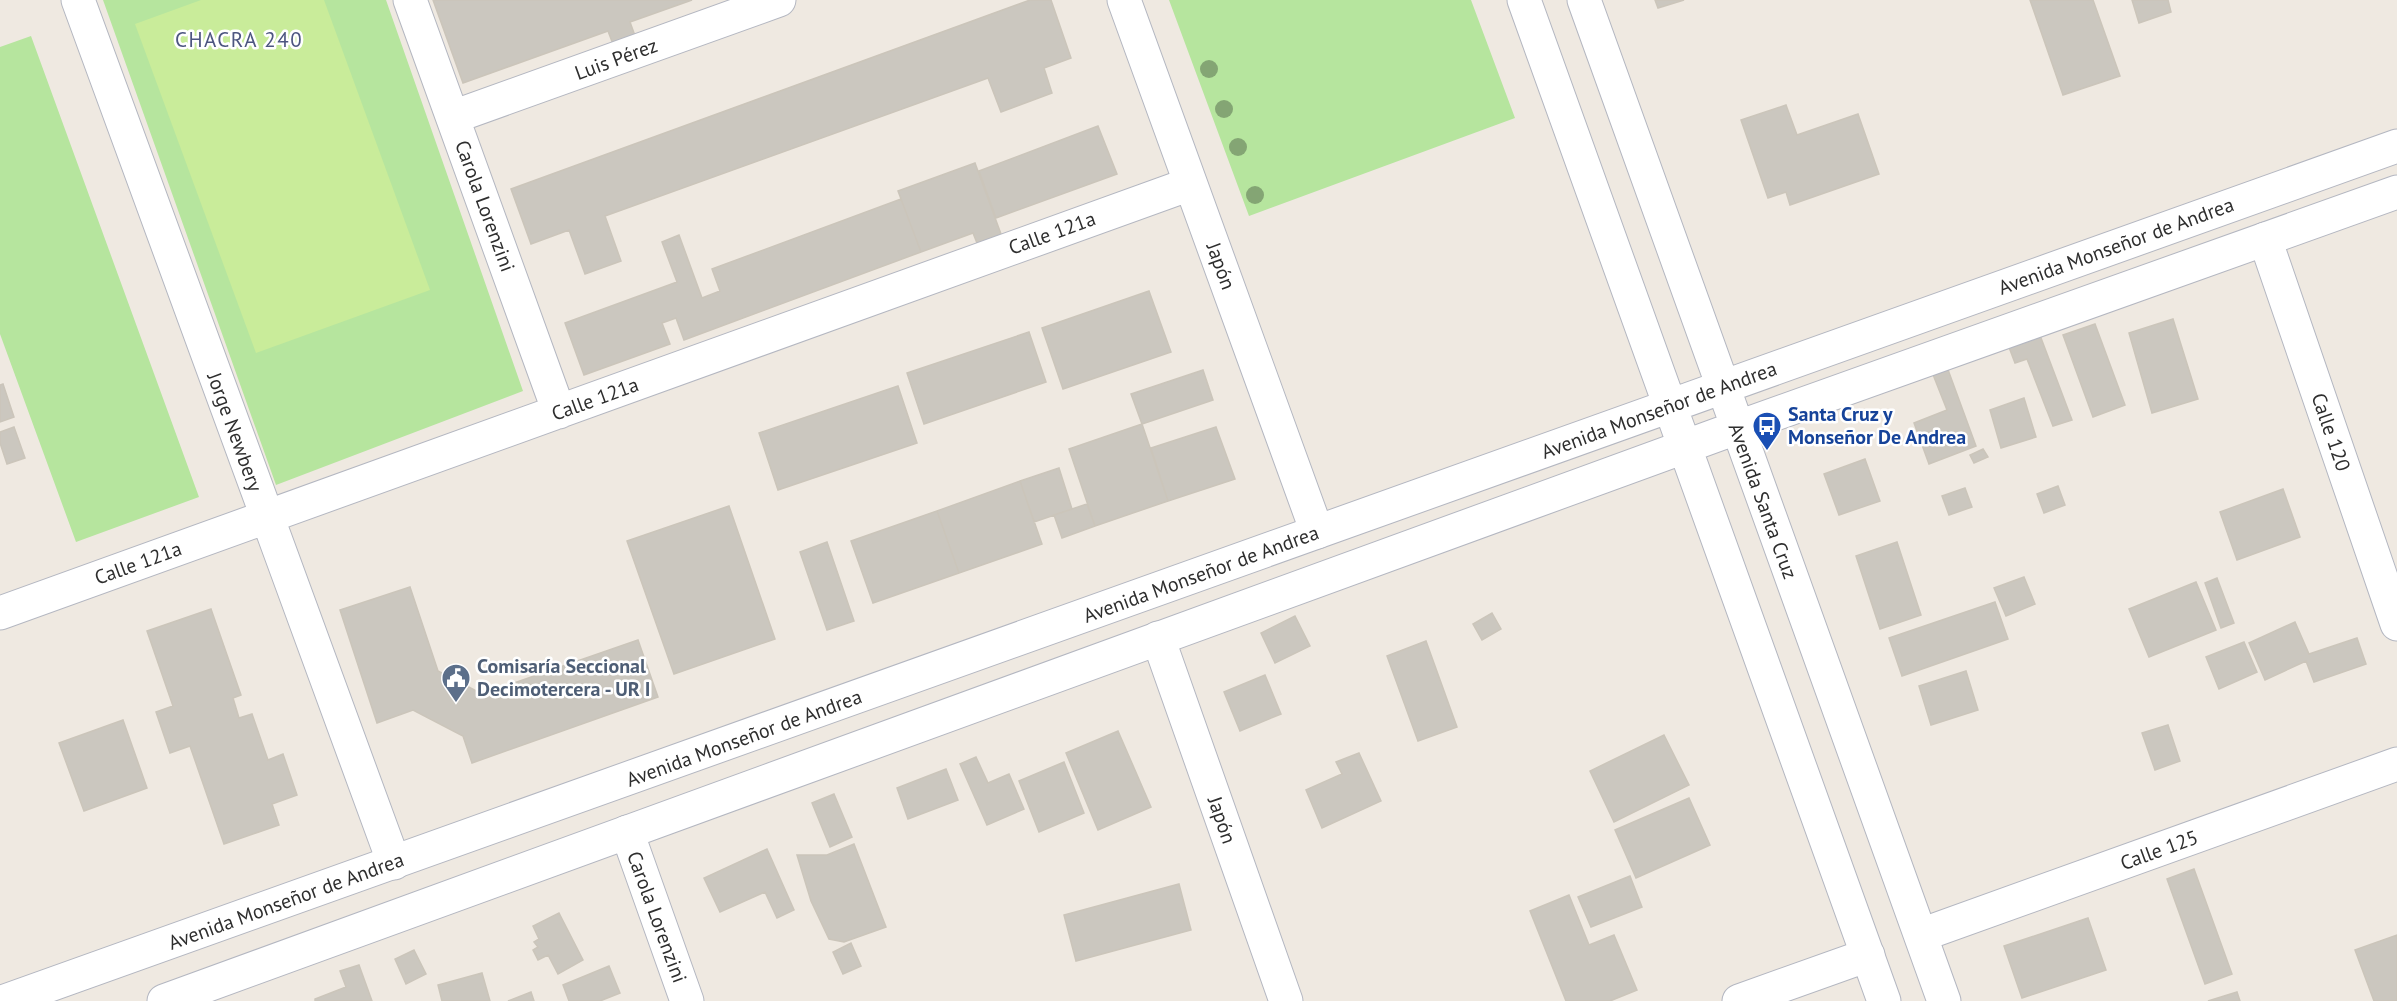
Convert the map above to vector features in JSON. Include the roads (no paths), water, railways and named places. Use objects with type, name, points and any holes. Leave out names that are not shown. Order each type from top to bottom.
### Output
[{"type":"main road","name":"Jorge Newbery","points":[[78,0],[394,863]]},
{"type":"main road","name":"Carola Lorenzini","points":[[410,0],[559,412]]},
{"type":"main road","name":"Luis Pérez","points":[[453,117],[779,0]]},
{"type":"main road","name":"Japón","points":[[1124,0],[1317,532]]},
{"type":"main road","points":[[1524,0],[1884,1001]]},
{"type":"main road","name":"Avenida Santa Cruz","points":[[1584,0],[1944,1001]]},
{"type":"main road","name":"Avenida Monseñor de Andrea","points":[[5,1001],[2397,146]]},
{"type":"main road","name":"Calle 121a","points":[[0,613],[1190,184]]},
{"type":"main road","points":[[164,1001],[1685,446],[2397,192]]},
{"type":"main road","name":"Calle 120","points":[[2265,239],[2397,624]]},
{"type":"main road","name":"Japón","points":[[1158,638],[1286,1001]]},
{"type":"main road","name":"Calle 125","points":[[1921,935],[2397,764]]},
{"type":"main road","name":"Carola Lorenzini","points":[[627,832],[687,1001]]},
{"type":"main road","points":[[1739,1001],[1868,955]]},
{"type":"place","name":"Santa Cruz y Monseñor De Andrea","points":[[1767,452]]},
{"type":"place","name":"Comisaría Seccional Decimotercera - UR I","points":[[456,704]]},
{"type":"district","name":"CHACRA 240","points":[[239,39]]}]
